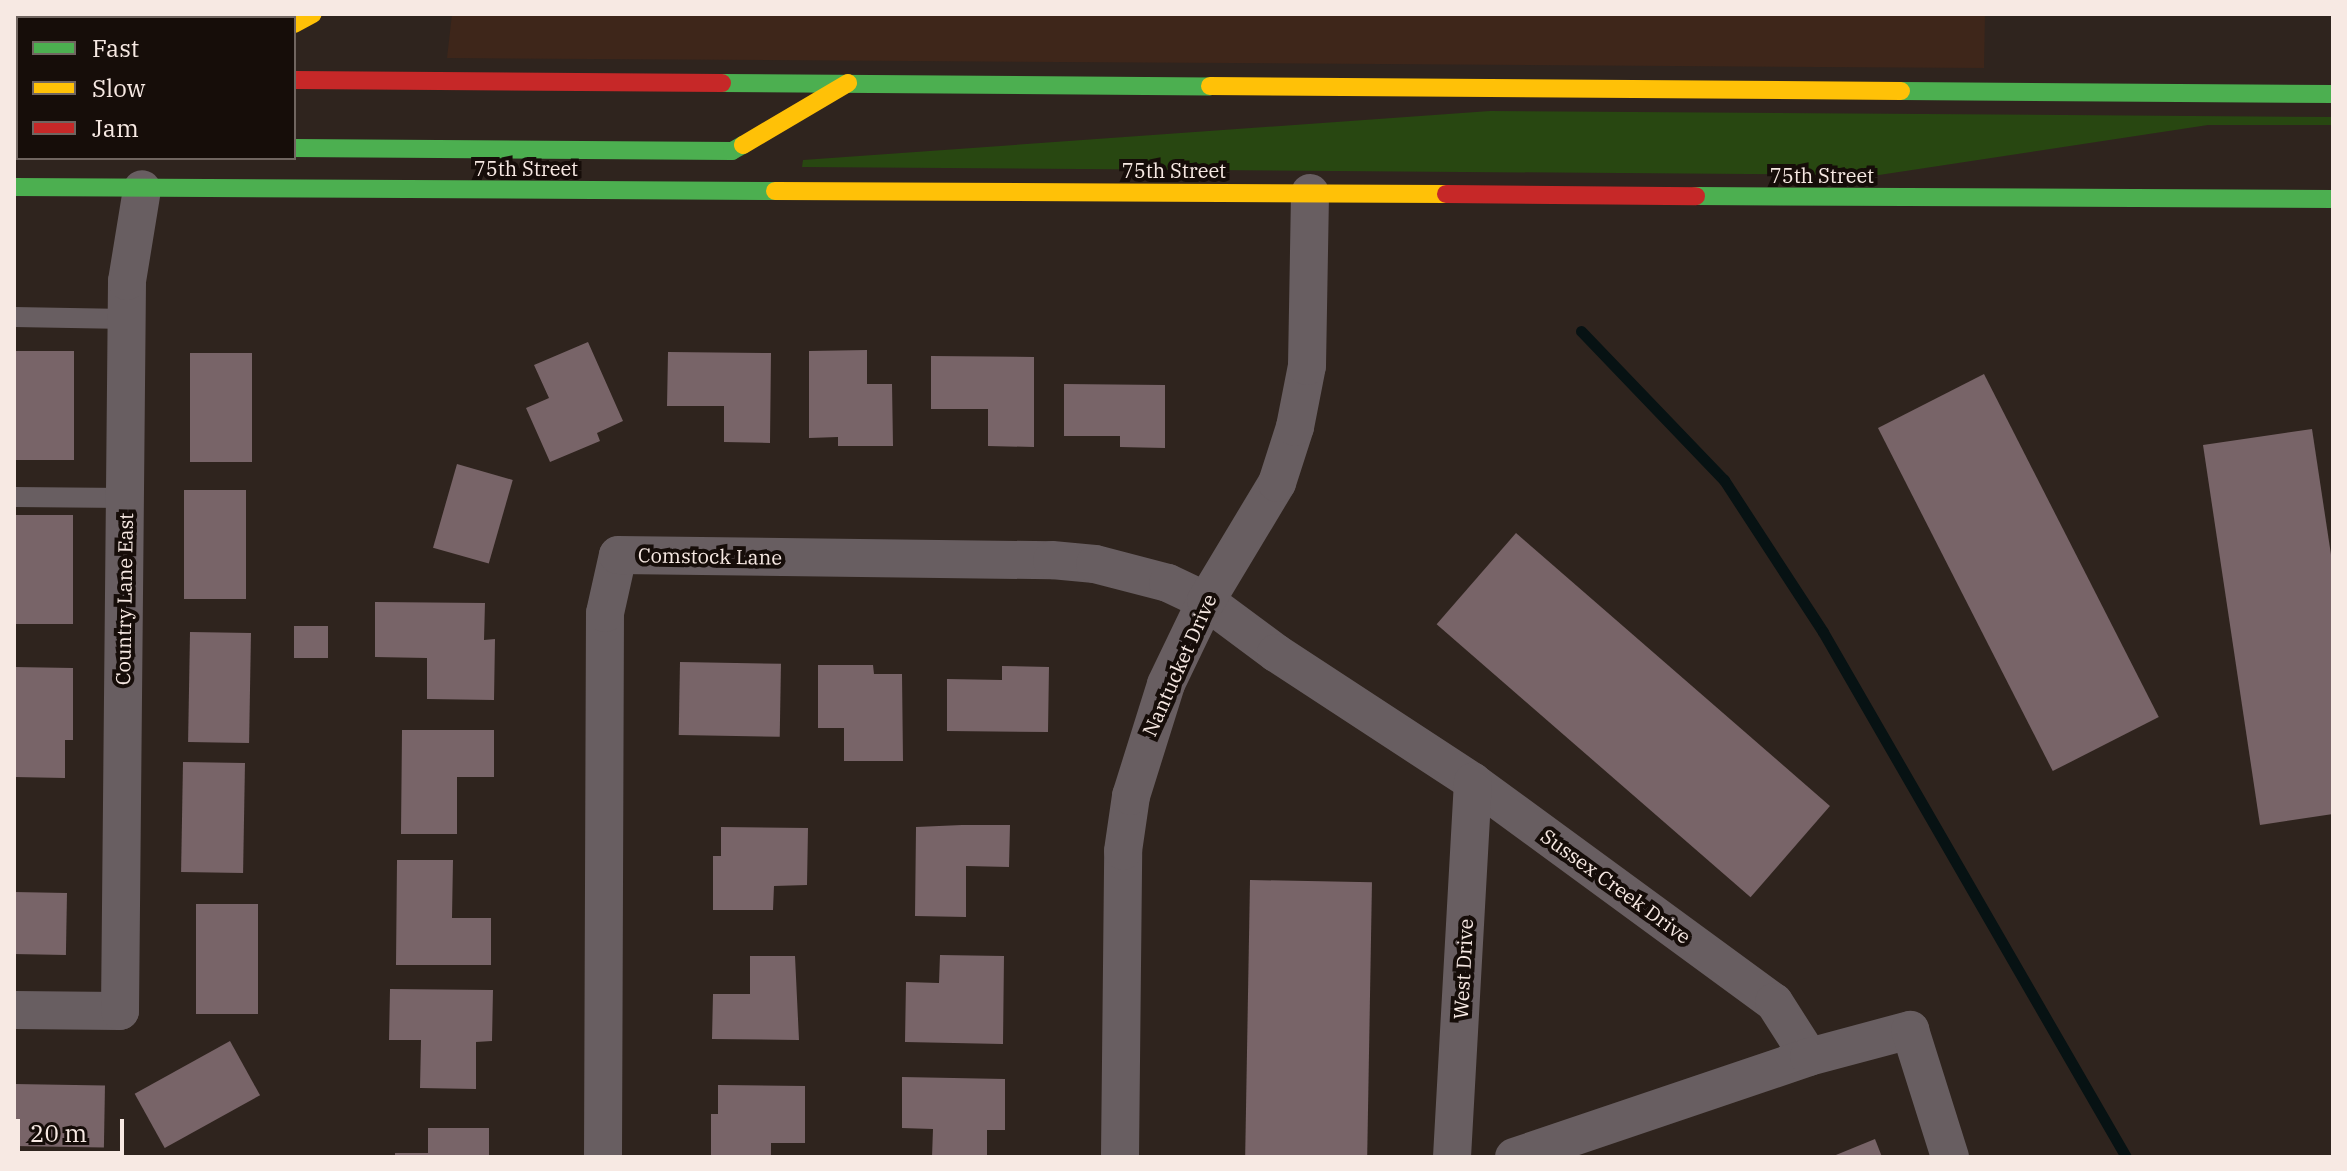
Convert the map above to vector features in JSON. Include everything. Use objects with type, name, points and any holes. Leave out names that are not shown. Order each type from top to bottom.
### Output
[{"type":"main road","points":[[296,80],[2333,94]]},
{"type":"main road","points":[[296,148],[732,151],[848,83]]},
{"type":"main road","name":"75th Street","points":[[14,187],[2333,199]]},
{"type":"street","name":"Country Lane East","points":[[14,1010],[120,1011],[128,265],[142,189]]},
{"type":"street","name":"Nantucket Drive","points":[[1120,1157],[1123,851],[1131,796],[1161,698],[1206,601],[1277,483],[1295,427],[1307,366],[1310,193]]},
{"type":"street","name":"Comstock Lane","points":[[603,1157],[605,613],[618,555],[1052,560],[1095,564],[1168,583],[1206,601]]},
{"type":"street","name":"Sussex Creek Drive","points":[[1206,601],[1276,653],[1473,782],[1774,1002],[1809,1057]]},
{"type":"street","name":"West Drive","points":[[1452,1157],[1473,782]]},
{"type":"street","points":[[1514,1157],[1809,1057],[1910,1030],[1950,1157]]},
{"type":"lane","points":[[14,317],[127,319]]},
{"type":"lane","points":[[14,497],[125,498]]},
{"type":"shaded area","points":[[452,14],[1985,14],[1984,68],[447,58]]},
{"type":"green space","points":[[1490,111],[2333,117],[2333,125],[2208,125],[1879,175],[802,167],[803,160]]},
{"type":"building","points":[[588,342],[623,421],[597,433],[600,441],[550,462],[526,408],[549,398],[534,365]]},
{"type":"building","points":[[867,350],[867,384],[892,384],[893,446],[838,446],[838,437],[809,438],[809,351]]},
{"type":"building","points":[[14,351],[74,351],[74,460],[14,460]]},
{"type":"building","points":[[668,352],[771,353],[770,443],[724,442],[724,406],[667,406]]},
{"type":"building","points":[[190,353],[252,353],[252,462],[190,462]]},
{"type":"building","points":[[931,356],[1034,357],[1034,447],[988,446],[988,409],[931,409]]},
{"type":"building","points":[[1984,374],[2159,717],[2053,771],[1878,428]]},
{"type":"building","points":[[1064,384],[1165,385],[1165,448],[1120,447],[1120,436],[1064,436]]},
{"type":"building","points":[[2312,429],[2333,568],[2333,814],[2260,825],[2203,445]]},
{"type":"building","points":[[457,464],[513,480],[489,564],[433,548]]},
{"type":"building","points":[[184,490],[246,490],[246,599],[184,599]]},
{"type":"building","points":[[14,515],[73,515],[73,624],[14,624]]},
{"type":"building","points":[[1516,533],[1830,806],[1751,897],[1437,624]]},
{"type":"building","points":[[375,602],[485,603],[484,640],[495,639],[494,700],[427,699],[427,658],[375,657]]},
{"type":"building","points":[[294,626],[328,626],[328,658],[294,658]]},
{"type":"building","points":[[190,632],[251,633],[249,743],[188,742]]},
{"type":"building","points":[[680,662],[781,664],[780,737],[679,735]]},
{"type":"building","points":[[818,665],[873,665],[874,674],[902,674],[903,761],[844,761],[844,728],[818,728]]},
{"type":"building","points":[[1002,666],[1049,667],[1048,732],[947,731],[947,679],[1002,680]]},
{"type":"building","points":[[14,667],[73,668],[73,740],[65,740],[65,778],[14,777]]},
{"type":"building","points":[[402,730],[494,730],[494,777],[457,777],[457,834],[401,834]]},
{"type":"building","points":[[183,762],[245,763],[243,873],[181,872]]},
{"type":"building","points":[[1010,825],[1009,867],[966,866],[966,917],[915,916],[916,827]]},
{"type":"building","points":[[721,827],[808,828],[807,885],[774,886],[773,910],[713,910],[713,856],[721,856]]},
{"type":"building","points":[[397,860],[453,860],[452,918],[491,918],[491,965],[396,965]]},
{"type":"building","points":[[1250,880],[1372,882],[1367,1157],[1245,1157]]},
{"type":"building","points":[[14,892],[67,893],[66,955],[14,954]]},
{"type":"building","points":[[196,904],[258,904],[258,1014],[196,1014]]},
{"type":"building","points":[[940,955],[1004,956],[1003,1044],[905,1042],[906,982],[939,983]]},
{"type":"building","points":[[750,956],[795,956],[799,1040],[712,1039],[713,994],[750,994]]},
{"type":"building","points":[[390,989],[493,990],[492,1041],[476,1042],[476,1089],[420,1088],[421,1040],[389,1040]]},
{"type":"building","points":[[230,1041],[260,1095],[165,1148],[135,1094]]},
{"type":"building","points":[[902,1077],[1005,1079],[1005,1130],[987,1130],[987,1157],[932,1157],[933,1129],[902,1128]]},
{"type":"building","points":[[14,1084],[105,1086],[104,1148],[14,1146]]},
{"type":"building","points":[[718,1085],[805,1086],[805,1143],[771,1143],[771,1157],[711,1157],[711,1114],[718,1114]]},
{"type":"building","points":[[428,1128],[489,1128],[489,1157],[395,1157],[395,1153],[428,1153]]},
{"type":"building","points":[[1875,1139],[1882,1157],[1831,1157]]},
{"type":"waterway","points":[[1581,331],[1724,480],[1823,632],[2126,1157]]},
{"type":"traffic: fast","points":[[722,83],[1210,86]]},
{"type":"traffic: fast","points":[[1901,91],[2333,94]]},
{"type":"traffic: fast","points":[[296,148],[732,151],[743,145]]},
{"type":"traffic: fast","points":[[14,187],[775,191]]},
{"type":"traffic: fast","points":[[1696,196],[2333,199]]},
{"type":"traffic: slow","points":[[296,23],[313,14]]},
{"type":"traffic: slow","points":[[743,145],[848,83]]},
{"type":"traffic: slow","points":[[1210,86],[1901,91]]},
{"type":"traffic: slow","points":[[775,191],[1446,194]]},
{"type":"traffic: jam","points":[[296,80],[722,83]]},
{"type":"traffic: jam","points":[[1446,194],[1696,196]]}]
